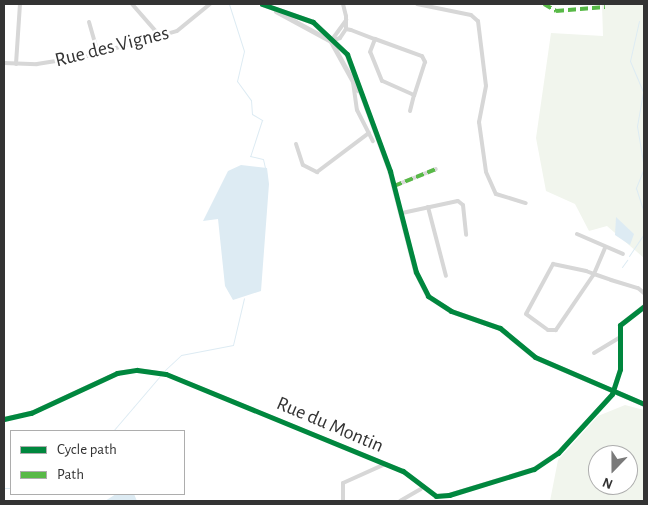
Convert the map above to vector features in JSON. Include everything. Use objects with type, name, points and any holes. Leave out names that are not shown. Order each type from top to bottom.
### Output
[{"type":"street","points":[[16,64],[20,4]]},
{"type":"street","points":[[132,4],[159,35]]},
{"type":"street","name":"Rue des Vignes","points":[[4,63],[16,64],[98,53],[187,27],[210,4]]},
{"type":"street","points":[[260,4],[313,22],[333,39],[353,67],[394,186],[416,272],[438,304],[490,322],[535,357],[644,404]]},
{"type":"street","points":[[343,4],[346,29]]},
{"type":"street","points":[[417,4],[471,15],[478,21],[486,86],[478,122],[486,172],[496,194],[526,203]]},
{"type":"street","points":[[333,39],[346,20]]},
{"type":"street","points":[[89,22],[98,53]]},
{"type":"street","points":[[333,39],[346,29]]},
{"type":"street","points":[[346,29],[422,56],[424,62],[410,111]]},
{"type":"street","points":[[333,39],[353,78],[370,119]]},
{"type":"street","points":[[375,39],[370,52],[382,80],[414,95]]},
{"type":"street","points":[[353,78],[354,95],[362,122],[373,141]]},
{"type":"street","points":[[362,122],[370,119]]},
{"type":"street","points":[[296,144],[303,165],[317,172],[369,133]]},
{"type":"street","points":[[394,186],[436,169]]},
{"type":"street","points":[[402,213],[458,201],[463,205],[466,235]]},
{"type":"street","points":[[428,207],[446,276]]},
{"type":"street","points":[[577,234],[605,248],[623,254]]},
{"type":"street","points":[[605,248],[594,274],[553,331],[526,314],[548,267],[594,274],[644,293]]},
{"type":"street","points":[[400,501],[421,490],[436,496],[449,495],[542,466],[614,390],[620,369],[619,338],[625,318],[644,306]]},
{"type":"street","points":[[594,353],[619,338]]},
{"type":"street","name":"Rue du Montin","points":[[4,419],[23,416],[96,381],[137,370],[166,374],[402,471],[421,490]]},
{"type":"street","points":[[343,501],[343,483],[386,464]]},
{"type":"shaded area","points":[[602,4],[644,4],[644,258],[607,226],[589,231],[575,204],[546,191],[536,138],[551,33],[603,36]]},
{"type":"shaded area","points":[[241,165],[267,168],[269,184],[261,291],[233,300],[225,286],[218,219],[203,221],[228,171]]},
{"type":"shaded area","points":[[616,217],[634,234],[630,245],[615,235]]},
{"type":"shaded area","points":[[625,405],[644,410],[644,501],[550,501],[558,460],[598,416]]},
{"type":"shaded area","points":[[114,495],[134,495],[137,501],[105,501]]},
{"type":"waterway","points":[[229,4],[244,51],[237,81],[251,100],[252,114],[262,120],[250,156],[263,159],[265,168]]},
{"type":"waterway","points":[[639,21],[630,61],[643,92],[637,126],[644,168],[636,188],[644,213]]},
{"type":"waterway","points":[[629,256],[644,234]]},
{"type":"waterway","points":[[622,267],[627,260]]},
{"type":"waterway","points":[[165,370],[181,355],[233,345],[244,298]]},
{"type":"waterway","points":[[114,430],[160,376]]},
{"type":"waterway","points":[[4,488],[10,488]]},
{"type":"marked path","points":[[544,4],[556,11],[605,7]]},
{"type":"marked path","points":[[394,186],[436,169]]},
{"type":"cycle path","points":[[262,4],[313,22],[347,54],[390,171],[416,272],[428,296],[451,311],[500,328],[535,357],[644,404]]},
{"type":"cycle path","points":[[4,419],[31,413],[117,373],[137,370],[166,374],[403,471],[436,496],[449,495],[534,469],[558,453],[612,394],[620,369],[620,325],[644,306]]}]
